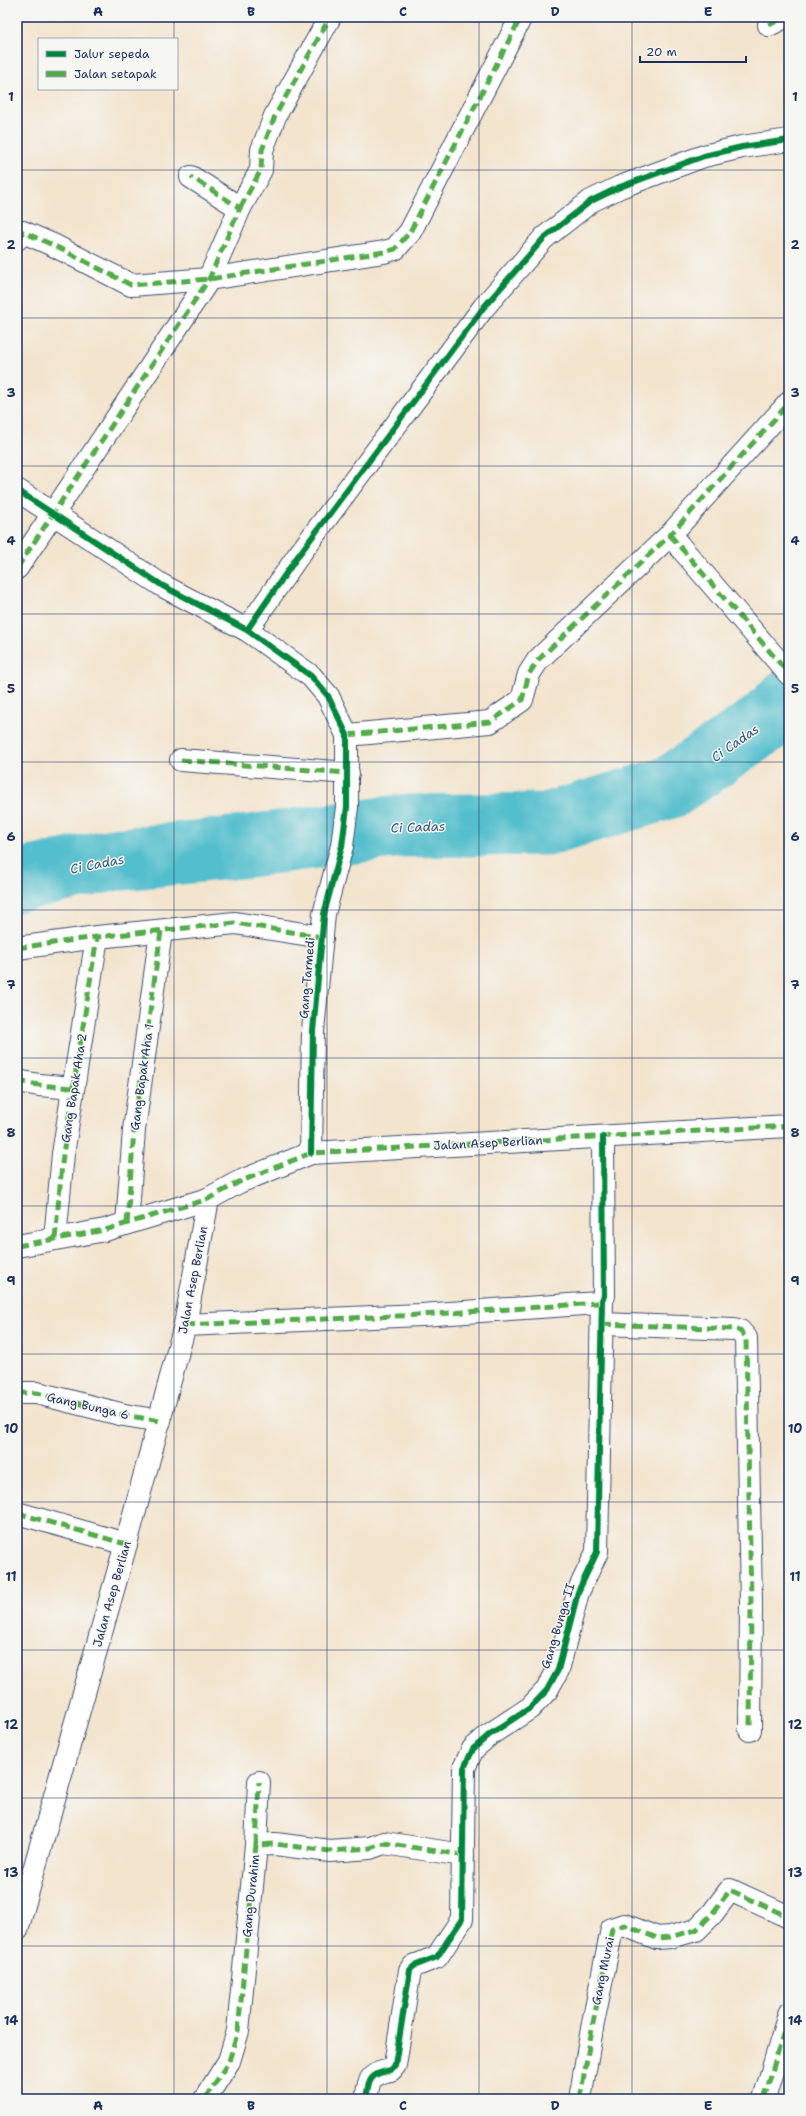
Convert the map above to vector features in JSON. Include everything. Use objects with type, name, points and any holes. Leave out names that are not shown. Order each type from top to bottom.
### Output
[{"type":"street","points":[[17,568],[208,279],[240,208],[261,170],[262,150],[274,116],[330,17]]},
{"type":"street","points":[[17,239],[23,232],[53,245],[131,285],[208,279],[384,252],[395,249],[403,242],[410,232],[522,17]]},
{"type":"street","points":[[246,630],[298,556],[484,307],[544,238],[591,201],[620,187],[704,156],[742,147],[789,140]]},
{"type":"street","points":[[191,177],[240,208]]},
{"type":"street","points":[[17,490],[163,586],[246,630],[311,676],[328,696],[347,735],[490,722],[522,700],[529,674],[538,660],[670,535],[789,404]]},
{"type":"street","points":[[670,535],[789,674]]},
{"type":"street","name":"Gang Tarmedi","points":[[311,1153],[314,1031],[322,937],[324,914],[342,846],[347,807],[347,735]]},
{"type":"street","points":[[181,760],[348,773]]},
{"type":"street","points":[[17,948],[97,937],[235,923],[322,937]]},
{"type":"street","name":"Gang Bapak Aha 1","points":[[127,1224],[134,1130],[161,931]]},
{"type":"street","name":"Gang Bapak Aha 2","points":[[55,1239],[63,1154],[97,937]]},
{"type":"street","points":[[17,1081],[39,1086],[73,1088]]},
{"type":"street","name":"Jalan Asep Berlian","points":[[17,1930],[160,1421],[185,1325],[208,1199],[239,1182],[311,1153],[789,1126]]},
{"type":"street","name":"Gang Bunga II","points":[[366,2099],[371,2078],[376,2073],[391,2070],[395,2065],[410,1970],[414,1966],[437,1957],[462,1919],[464,1768],[473,1749],[489,1735],[530,1708],[547,1690],[558,1670],[578,1592],[596,1552],[602,1300],[604,1296],[603,1137]]},
{"type":"street","points":[[17,1246],[105,1230],[208,1199]]},
{"type":"street","points":[[185,1325],[421,1315],[598,1303],[602,1300]]},
{"type":"street","points":[[602,1324],[734,1329],[740,1330],[746,1338],[751,1604],[750,1730]]},
{"type":"street","name":"Gang Bunga 6","points":[[17,1393],[36,1394],[124,1415],[160,1421]]},
{"type":"street","points":[[17,1513],[126,1544]]},
{"type":"street","points":[[256,1845],[259,1782]]},
{"type":"street","name":"Gang Durahim","points":[[205,2099],[229,2061],[238,2031],[256,1845],[288,1845],[330,1851],[370,1848],[384,1843],[463,1854]]},
{"type":"street","name":"Gang Murai","points":[[580,2099],[592,2023],[612,1929],[624,1925],[657,1938],[670,1937],[696,1930],[712,1914],[730,1890],[789,1917]]},
{"type":"street","points":[[764,2099],[789,2014]]},
{"type":"waterway","name":"Ci Cadas","points":[[17,881],[112,860],[242,847],[400,826],[547,824],[671,787],[766,722],[789,699]]},
{"type":"marked path","points":[[240,208],[261,170],[262,150],[275,116],[330,17]]},
{"type":"marked path","points":[[17,239],[23,232],[53,245],[131,285],[209,279],[384,252],[395,249],[410,232],[521,17]]},
{"type":"marked path","points":[[769,25],[785,17]]},
{"type":"marked path","points":[[17,568],[209,279],[240,208],[191,177]]},
{"type":"marked path","points":[[347,735],[490,722],[522,700],[529,674],[538,660],[670,535],[789,403]]},
{"type":"marked path","points":[[670,535],[789,674]]},
{"type":"marked path","points":[[181,760],[348,773]]},
{"type":"marked path","points":[[17,948],[97,937],[235,923],[322,937]]},
{"type":"marked path","points":[[127,1224],[134,1130],[161,931]]},
{"type":"marked path","points":[[55,1239],[63,1154],[97,937]]},
{"type":"marked path","points":[[17,1081],[39,1085],[73,1088]]},
{"type":"marked path","points":[[17,1246],[105,1230],[208,1199],[239,1182],[311,1153],[789,1126]]},
{"type":"marked path","points":[[185,1325],[421,1315],[598,1303],[602,1300]]},
{"type":"marked path","points":[[602,1324],[734,1329],[740,1331],[746,1338],[751,1603],[750,1730]]},
{"type":"marked path","points":[[17,1393],[37,1393],[124,1415],[160,1421]]},
{"type":"marked path","points":[[17,1513],[126,1544]]},
{"type":"marked path","points":[[256,1845],[259,1782]]},
{"type":"marked path","points":[[205,2099],[229,2061],[238,2031],[256,1845],[275,1844],[330,1851],[370,1848],[384,1843],[463,1855]]},
{"type":"marked path","points":[[580,2099],[593,2023],[612,1929],[624,1925],[657,1938],[670,1937],[696,1930],[712,1914],[730,1890],[789,1917]]},
{"type":"marked path","points":[[764,2099],[789,2014]]},
{"type":"cycle path","points":[[247,630],[298,556],[484,307],[544,238],[591,201],[620,187],[704,156],[742,147],[789,140]]},
{"type":"cycle path","points":[[17,490],[163,586],[247,630],[311,676],[328,696],[347,735],[347,807],[342,846],[324,914],[313,1031],[311,1153]]},
{"type":"cycle path","points":[[366,2099],[368,2086],[372,2078],[379,2073],[391,2070],[395,2065],[410,1970],[414,1966],[437,1957],[462,1919],[464,1768],[473,1749],[489,1735],[530,1708],[547,1690],[558,1670],[578,1592],[597,1552],[602,1300],[604,1296],[603,1137]]}]
